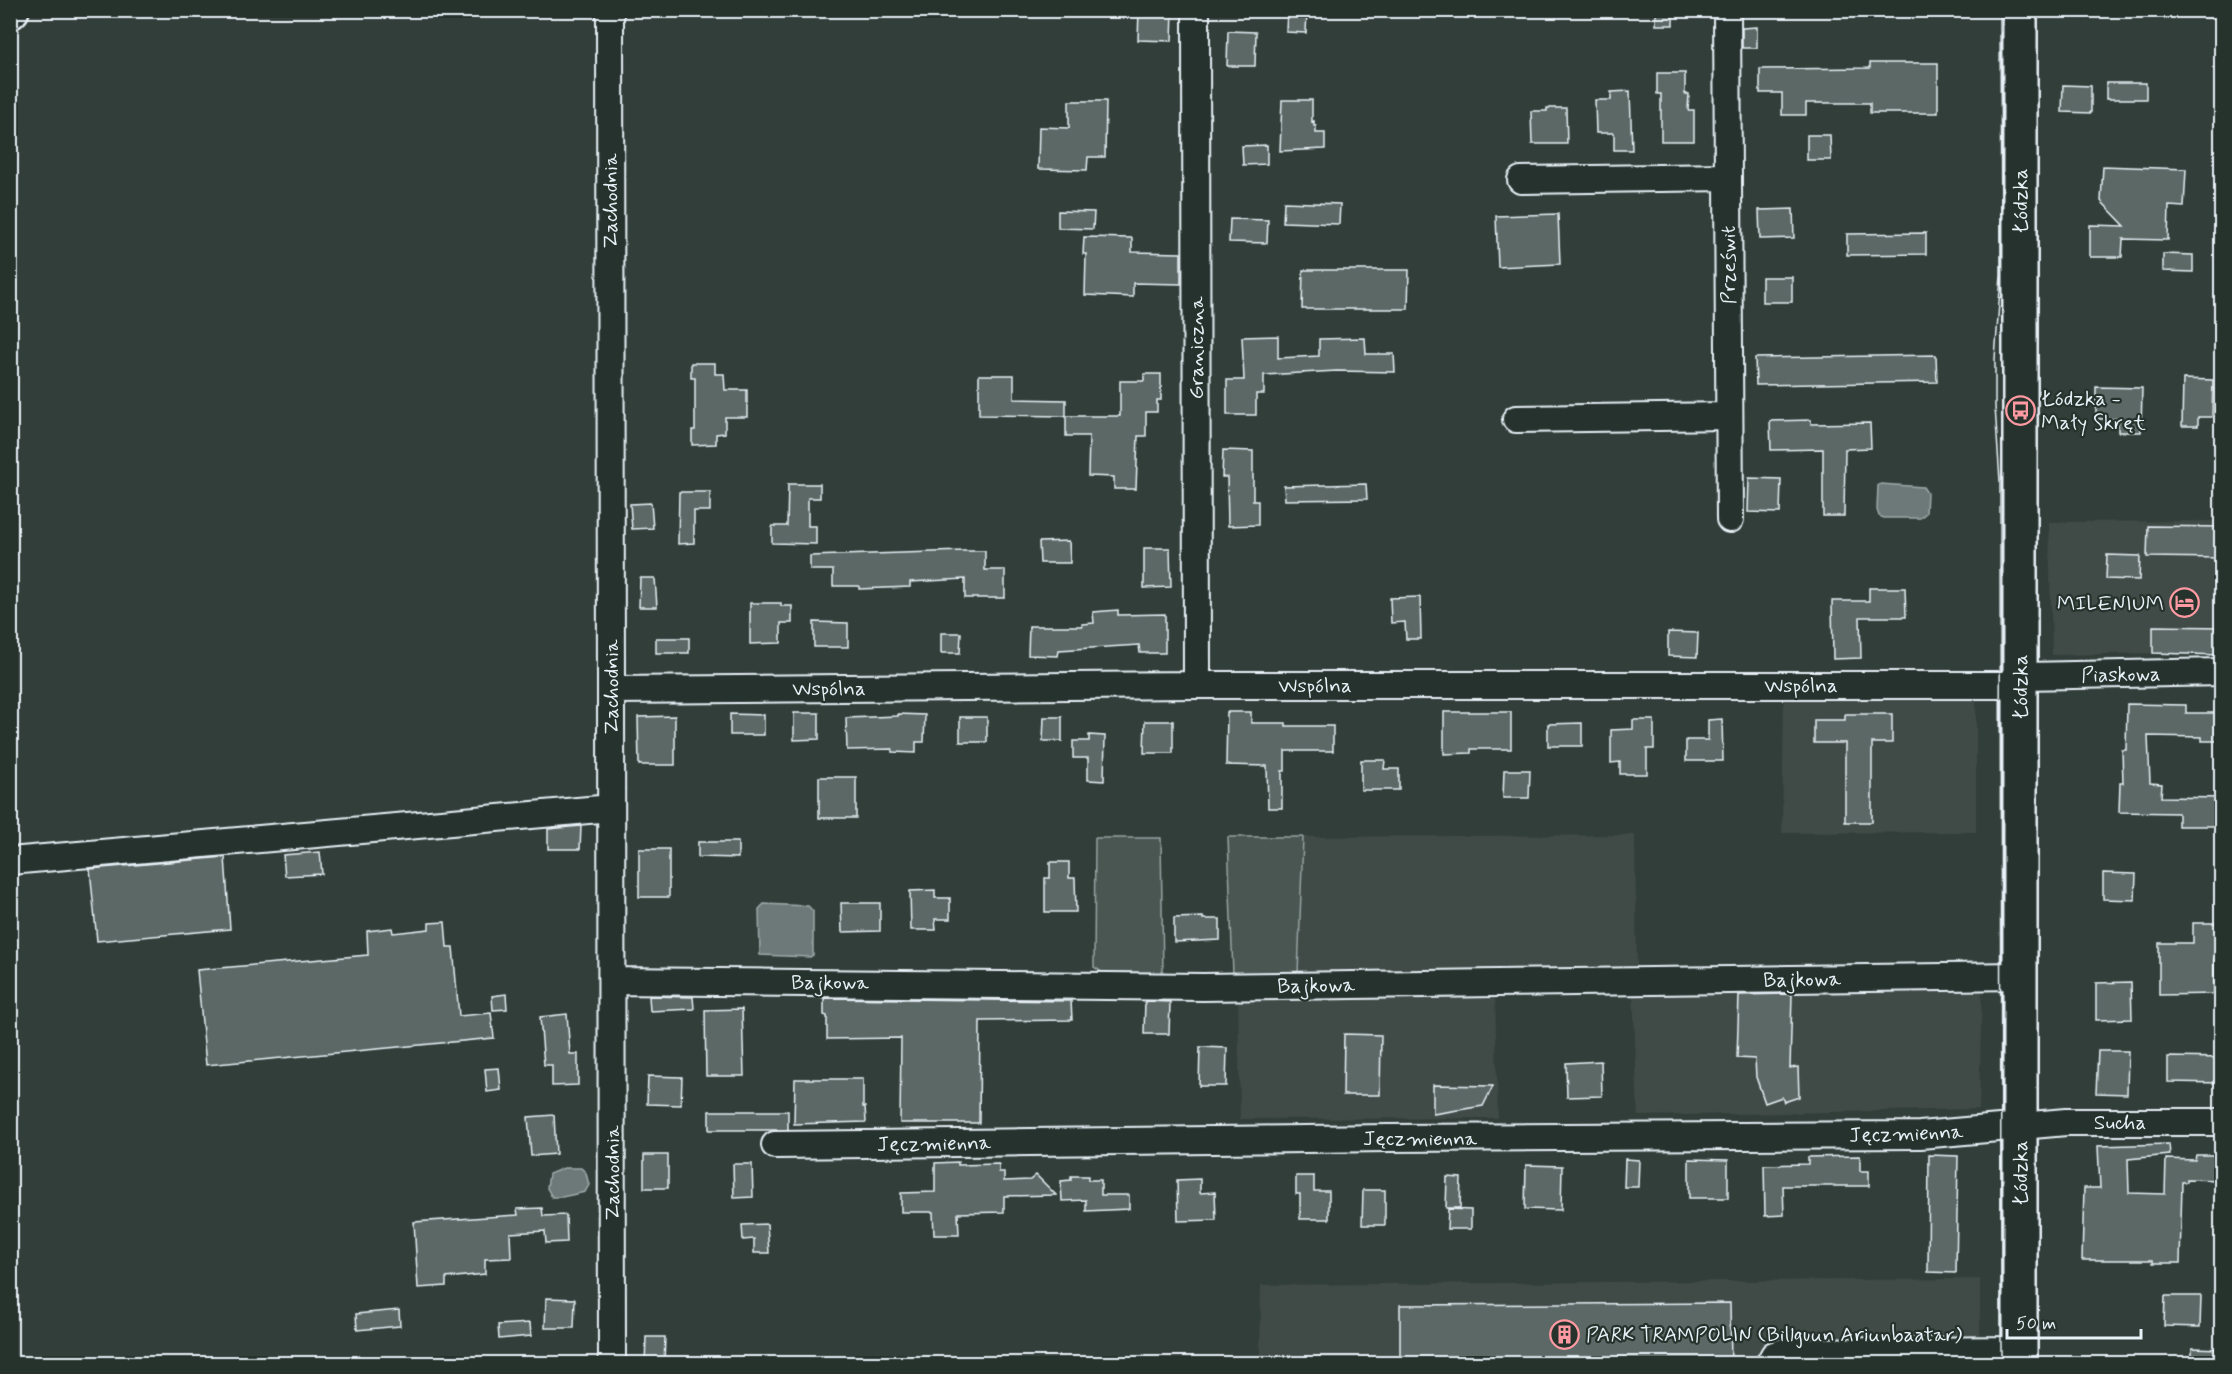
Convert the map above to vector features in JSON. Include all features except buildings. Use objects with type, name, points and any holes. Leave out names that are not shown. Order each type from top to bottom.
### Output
[{"type":"main road","name":"Łódzka","points":[[2020,10],[2020,1357]]},
{"type":"street","name":"Zachodnia","points":[[610,10],[612,1364]]},
{"type":"street","name":"Graniczna","points":[[1196,10],[1197,685]]},
{"type":"street","name":"Prześwit","points":[[1727,10],[1730,519]]},
{"type":"street","points":[[1521,180],[1728,177]]},
{"type":"street","points":[[1516,419],[1729,417]]},
{"type":"street","name":"Piaskowa","points":[[2020,680],[2222,672]]},
{"type":"street","name":"Wspólna","points":[[611,690],[2020,680]]},
{"type":"street","points":[[10,861],[611,808]]},
{"type":"street","name":"Bajkowa","points":[[612,981],[1203,987],[2020,976]]},
{"type":"street","name":"Sucha","points":[[2020,1126],[2066,1122],[2222,1122]]},
{"type":"street","name":"Jęczmienna","points":[[775,1145],[1920,1135],[2020,1126]]},
{"type":"street","points":[[1768,1364],[1773,1355],[1783,1352],[2020,1357]]},
{"type":"shaded area","points":[[2184,11],[2221,11],[2221,17],[2202,17]]},
{"type":"shaded area","points":[[1878,485],[1923,487],[1927,493],[1926,513],[1920,518],[1879,516],[1877,510]]},
{"type":"shaded area","points":[[2221,521],[2221,652],[2052,655],[2049,522]]},
{"type":"shaded area","points":[[1976,691],[1976,832],[1782,833],[1784,692]]},
{"type":"shaded area","points":[[1635,835],[1637,971],[1298,974],[1303,837]]},
{"type":"shaded area","points":[[1228,837],[1303,837],[1298,974],[1233,974]]},
{"type":"shaded area","points":[[1095,838],[1161,838],[1163,977],[1111,978],[1094,967]]},
{"type":"shaded area","points":[[764,904],[808,906],[813,911],[813,955],[810,957],[760,955],[759,909]]},
{"type":"shaded area","points":[[1982,988],[1979,1109],[1638,1116],[1633,990]]},
{"type":"shaded area","points":[[1495,990],[1498,1118],[1240,1119],[1238,994]]},
{"type":"shaded area","points":[[564,1168],[581,1168],[586,1173],[589,1185],[585,1192],[552,1197],[547,1188],[549,1174]]},
{"type":"shaded area","points":[[1980,1279],[1980,1363],[1260,1364],[1261,1285]]},
{"type":"shaded area","points":[[529,1357],[530,1363],[494,1363],[496,1361]]},
{"type":"tram line","points":[[2000,10],[2001,275],[1995,359],[1995,407],[2000,481],[2001,1364]]},
{"type":"place","name":"Łódzka - Mały Skręt","points":[[2020,410]]},
{"type":"place","name":"MILENIUM","points":[[2185,603]]},
{"type":"place","name":"PARK TRAMPOLIN (Billguun Ariunbaatar)","points":[[1565,1334]]}]
